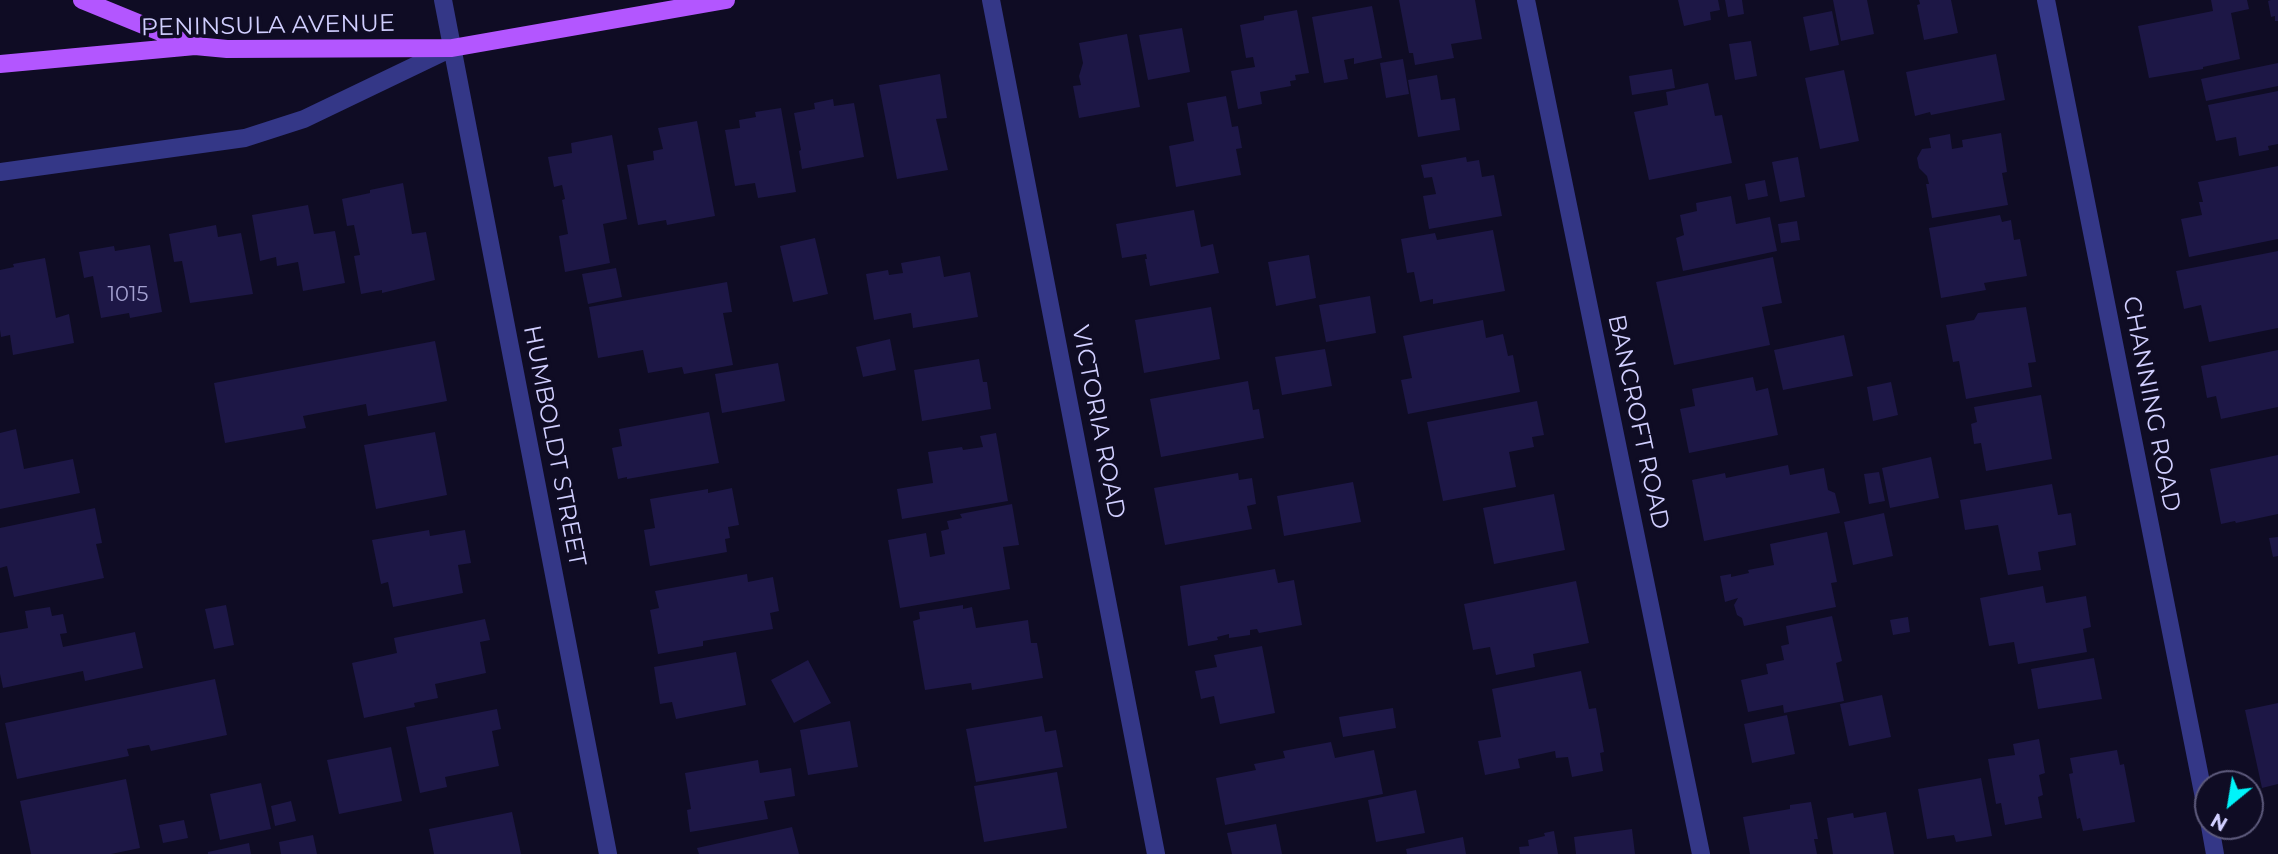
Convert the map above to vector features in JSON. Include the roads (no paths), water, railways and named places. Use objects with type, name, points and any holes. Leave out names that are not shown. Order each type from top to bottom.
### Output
[{"type":"main road","points":[[82,0],[195,47]]},
{"type":"main road","name":"PENINSULA AVENUE","points":[[0,64],[195,47],[452,48],[726,0]]},
{"type":"street","name":"HUMBOLDT STREET","points":[[443,0],[608,854]]},
{"type":"street","name":"VICTORIA ROAD","points":[[991,0],[1156,854]]},
{"type":"street","name":"BANCROFT ROAD","points":[[1526,0],[1701,854]]},
{"type":"street","name":"CHANNING ROAD","points":[[2046,0],[2198,770]]},
{"type":"street","name":"PENINSULA AVENUE","points":[[0,172],[245,138],[304,119],[452,48]]}]
